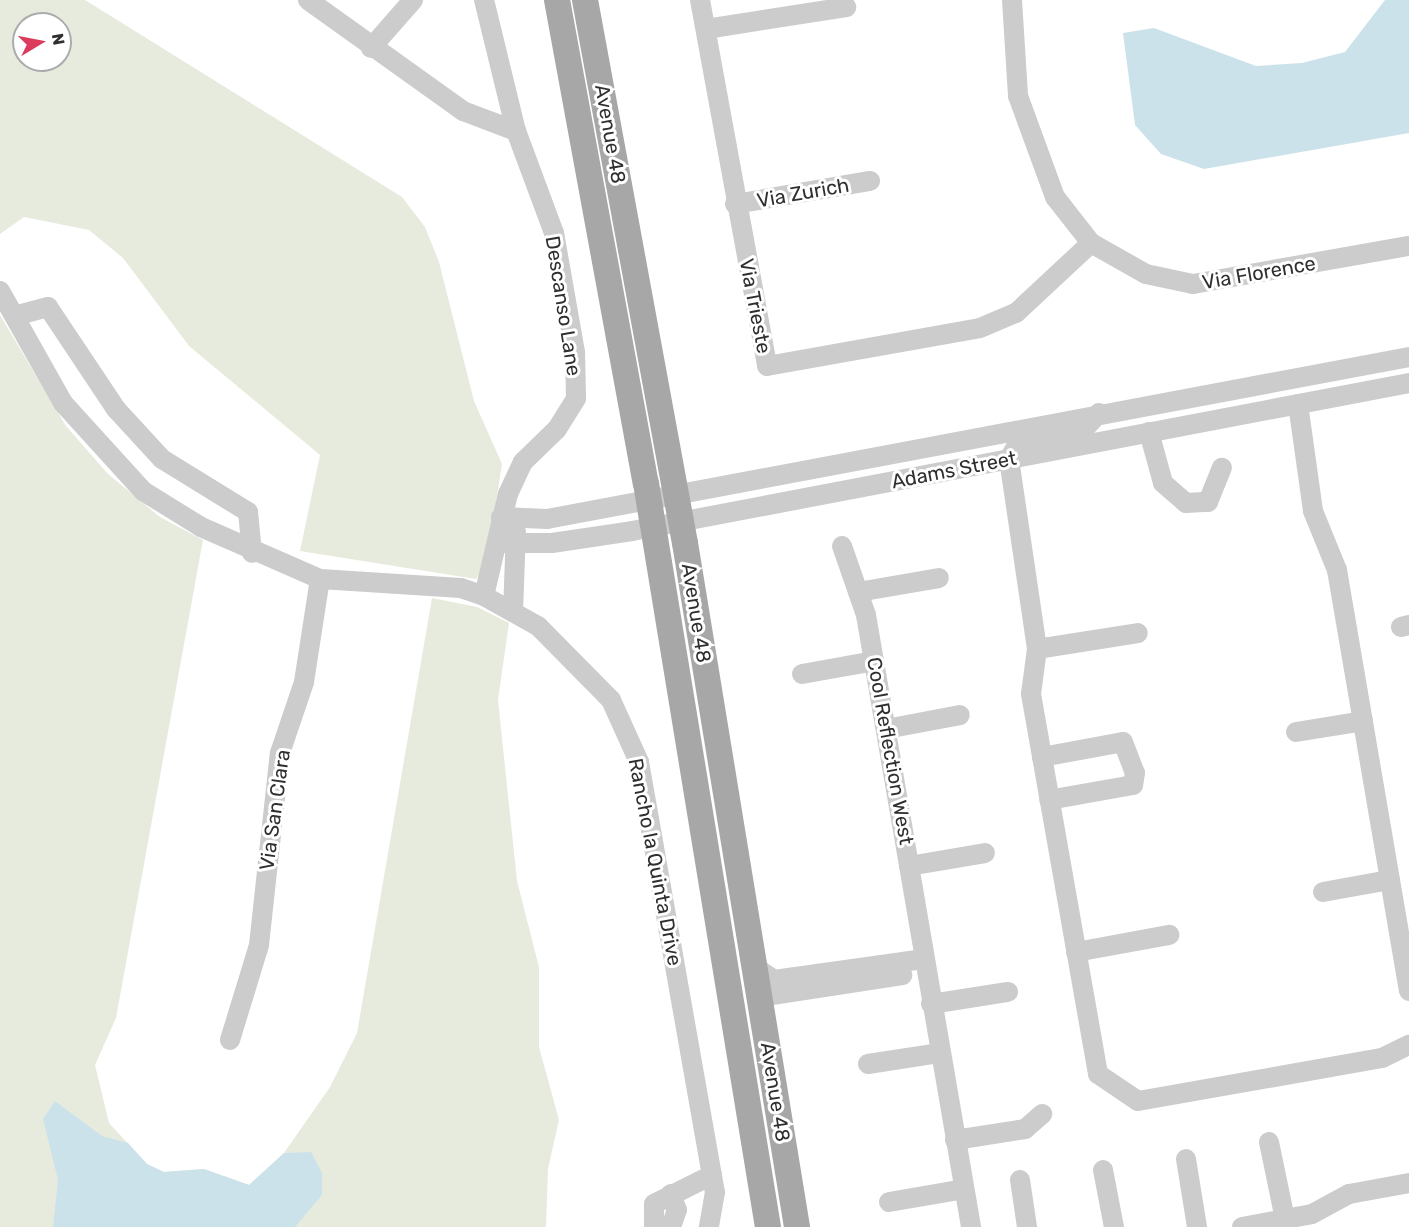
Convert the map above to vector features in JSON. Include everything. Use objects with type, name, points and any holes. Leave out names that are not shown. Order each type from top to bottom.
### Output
[{"type":"main road","name":"Avenue 48","points":[[557,0],[653,527],[768,1227]]},
{"type":"main road","name":"Avenue 48","points":[[585,0],[681,521],[797,1227]]},
{"type":"main road","points":[[703,832],[723,872],[741,978],[759,998]]},
{"type":"street","points":[[308,0],[371,48],[463,111],[516,131]]},
{"type":"street","points":[[371,48],[413,0]]},
{"type":"street","name":"Descanso Lane","points":[[484,0],[516,131],[554,233],[575,352],[576,398],[557,429],[523,462],[511,487],[508,518]]},
{"type":"street","name":"Via Trieste","points":[[700,0],[735,204],[767,366],[980,328],[1016,313],[1092,243]]},
{"type":"street","name":"Via Florence","points":[[1012,0],[1018,96],[1055,198],[1092,243],[1146,274],[1193,284],[1409,246]]},
{"type":"street","points":[[706,29],[846,7]]},
{"type":"street","name":"Via Zurich","points":[[735,204],[870,181]]},
{"type":"street","name":"Rancho la Quinta Drive","points":[[0,291],[18,315],[63,403],[143,491],[252,553],[320,579],[461,588],[484,596],[513,612],[570,652],[611,700],[639,762],[712,1175],[709,1227]]},
{"type":"street","points":[[18,315],[48,307],[116,409],[162,459],[248,512],[252,553]]},
{"type":"street","name":"Adams Street","points":[[508,518],[547,519],[1099,413],[1409,357]]},
{"type":"street","name":"Adams Street","points":[[497,543],[552,543],[653,527],[1409,383]]},
{"type":"street","points":[[1299,404],[1313,511],[1337,570],[1409,991]]},
{"type":"street","points":[[1099,413],[1083,430],[1018,442],[1009,459],[1037,649],[1031,694],[1098,1074],[1138,1101],[1382,1058],[1409,1045]]},
{"type":"street","points":[[1149,432],[1163,483],[1186,503],[1208,501],[1222,468]]},
{"type":"street","points":[[484,596],[497,543],[508,518]]},
{"type":"street","points":[[508,518],[517,543],[513,612]]},
{"type":"street","name":"Cool Reflection West","points":[[842,546],[858,592],[874,661],[939,1053],[971,1227]]},
{"type":"street","points":[[858,592],[939,578]]},
{"type":"street","name":"Via San Clara","points":[[230,1040],[259,945],[280,753],[304,682],[320,579]]},
{"type":"street","points":[[1037,649],[1138,633]]},
{"type":"street","points":[[802,674],[874,661]]},
{"type":"street","points":[[886,729],[960,715]]},
{"type":"street","points":[[1296,732],[1363,721]]},
{"type":"street","points":[[1042,757],[1123,742],[1135,773],[1133,785],[1049,800]]},
{"type":"street","points":[[909,866],[985,853]]},
{"type":"street","points":[[1323,892],[1390,880]]},
{"type":"street","points":[[1076,952],[1169,935]]},
{"type":"street","points":[[754,966],[774,980],[924,965]]},
{"type":"street","points":[[759,998],[924,965]]},
{"type":"street","points":[[931,1004],[1008,992]]},
{"type":"street","points":[[868,1064],[939,1053]]},
{"type":"street","points":[[955,1140],[1025,1129],[1042,1114]]},
{"type":"street","points":[[1269,1142],[1284,1220]]},
{"type":"street","points":[[1186,1159],[1197,1227]]},
{"type":"street","points":[[1103,1170],[1114,1227]]},
{"type":"street","points":[[654,1227],[654,1204],[712,1175]]},
{"type":"street","points":[[1020,1180],[1027,1227]]},
{"type":"street","points":[[1253,1226],[1312,1214],[1349,1194],[1409,1184]]},
{"type":"street","points":[[889,1202],[964,1189]]},
{"type":"street","points":[[671,1194],[677,1210],[671,1227]]},
{"type":"shaded area","points":[[0,0],[85,0],[402,197],[425,227],[439,262],[474,401],[502,464],[486,566],[476,579],[300,551],[320,455],[189,346],[123,258],[89,230],[24,217],[0,234]]},
{"type":"shaded area","points":[[0,315],[66,426],[108,474],[160,517],[203,540],[116,1018],[95,1065],[109,1123],[147,1164],[164,1172],[204,1169],[249,1185],[284,1153],[330,1087],[357,1033],[432,598],[477,607],[509,623],[498,700],[517,881],[539,967],[539,1047],[559,1120],[548,1169],[546,1227],[0,1227]]},
{"type":"water","points":[[1385,0],[1409,0],[1409,133],[1204,169],[1161,154],[1135,125],[1123,33],[1154,28],[1256,66],[1302,63],[1345,52]]},
{"type":"water","points":[[55,1101],[102,1136],[128,1143],[147,1164],[164,1172],[204,1169],[249,1185],[284,1153],[311,1152],[322,1173],[322,1195],[295,1227],[53,1227],[58,1180],[43,1119]]}]
